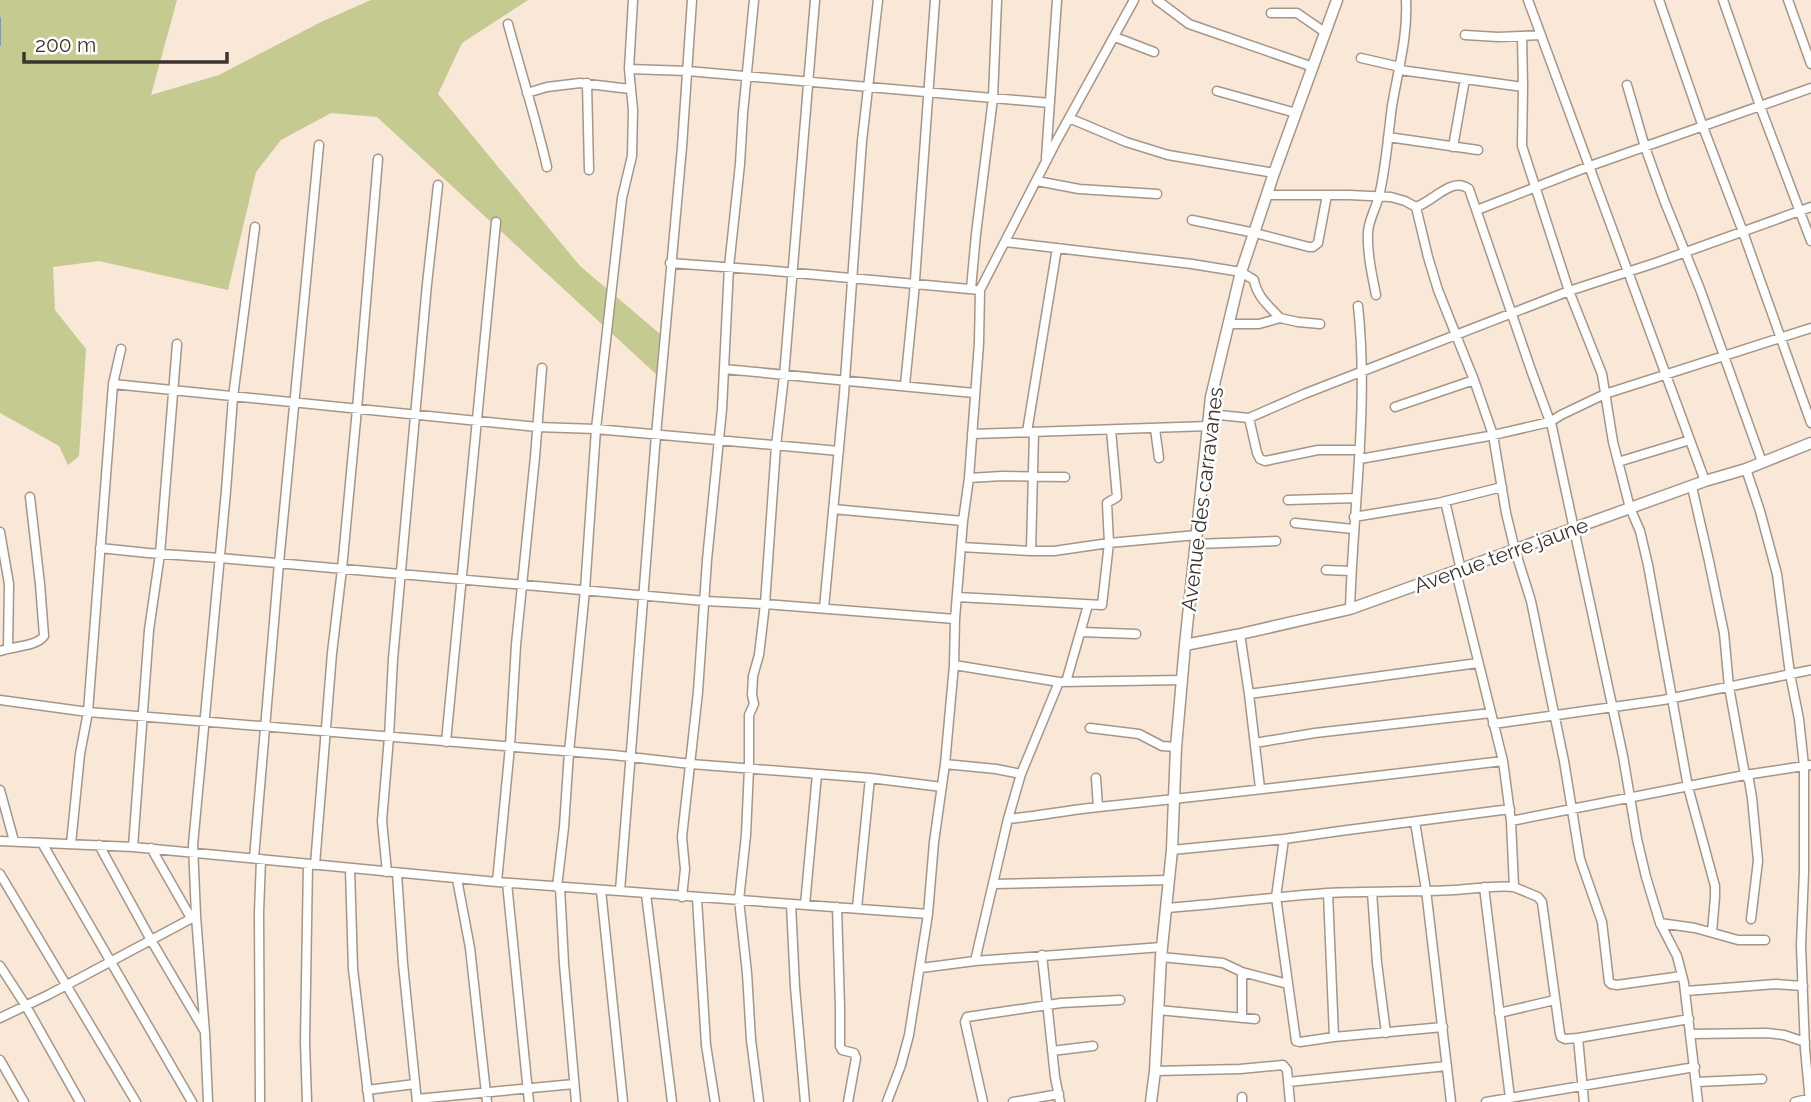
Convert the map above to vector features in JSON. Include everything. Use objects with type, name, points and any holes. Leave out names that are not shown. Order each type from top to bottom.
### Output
[{"type":"street","points":[[576,1102],[559,887],[596,429],[600,413],[622,198],[632,156],[629,69],[633,0]]},
{"type":"street","points":[[620,891],[692,0]]},
{"type":"street","points":[[682,897],[685,869],[682,837],[691,764],[724,369],[729,267],[754,0]]},
{"type":"street","points":[[759,1102],[739,901],[750,768],[749,715],[754,704],[753,676],[759,655],[765,604],[815,0]]},
{"type":"street","points":[[824,608],[845,380],[862,141],[878,0]]},
{"type":"street","points":[[905,385],[915,284],[935,0]]},
{"type":"street","points":[[887,1102],[901,1065],[921,968],[945,764],[979,344],[975,289],[976,233],[993,98],[998,0]]},
{"type":"street","points":[[1046,161],[1057,0]]},
{"type":"street","points":[[975,289],[1005,242],[1134,0]]},
{"type":"street","points":[[1157,0],[1189,24],[1313,67]]},
{"type":"street","name":"Avenue des carravanes","points":[[1151,1102],[1161,952],[1172,850],[1176,747],[1211,397],[1241,272],[1337,0]]},
{"type":"street","points":[[1376,295],[1368,245],[1370,219],[1379,196],[1407,21],[1406,0]]},
{"type":"street","points":[[1528,0],[1705,481]]},
{"type":"street","points":[[1660,0],[1811,424]]},
{"type":"street","points":[[1723,0],[1811,241]]},
{"type":"street","points":[[1788,0],[1811,64]]},
{"type":"street","points":[[1271,13],[1297,13],[1326,33]]},
{"type":"street","points":[[508,24],[536,116],[547,167]]},
{"type":"street","points":[[1465,35],[1541,35]]},
{"type":"street","points":[[1522,36],[1521,146],[1569,291],[1602,374],[1613,443],[1648,565],[1688,787],[1715,886],[1712,932]]},
{"type":"street","points":[[1115,37],[1154,52]]},
{"type":"street","points":[[1361,58],[1400,68],[1523,88]]},
{"type":"street","points":[[629,69],[688,71],[1050,103]]},
{"type":"street","points":[[1453,147],[1465,79]]},
{"type":"street","points":[[527,93],[547,87],[586,83],[630,89]]},
{"type":"street","points":[[586,83],[589,170]]},
{"type":"street","points":[[1627,85],[1645,147],[1700,289],[1762,462]]},
{"type":"street","points":[[1477,211],[1590,166],[1811,88]]},
{"type":"street","points":[[1217,91],[1296,113]]},
{"type":"street","points":[[1069,118],[1126,142],[1168,155],[1274,173]]},
{"type":"street","points":[[1388,137],[1478,149]]},
{"type":"street","points":[[260,1102],[258,858],[266,727],[319,145]]},
{"type":"street","points":[[307,1102],[305,1030],[311,865],[326,732],[331,653],[342,569],[378,159]]},
{"type":"street","points":[[1037,181],[1079,189],[1157,194]]},
{"type":"street","points":[[387,872],[382,821],[400,573],[438,185]]},
{"type":"street","points":[[1267,195],[1379,196],[1405,201],[1416,207],[1426,204],[1442,190],[1453,186],[1469,189],[1550,422],[1575,529],[1640,852],[1660,923],[1677,956],[1686,991],[1698,1102]]},
{"type":"street","points":[[1192,220],[1313,247],[1318,243],[1327,195]]},
{"type":"street","points":[[1416,207],[1427,257],[1438,290],[1493,435],[1515,550],[1531,601],[1580,859],[1602,922],[1609,983],[1617,985],[1682,976]]},
{"type":"street","points":[[1209,414],[1250,418],[1304,394],[1569,291],[1685,253],[1811,207]]},
{"type":"street","points":[[446,742],[496,222]]},
{"type":"street","points":[[208,1102],[205,1033],[193,917],[193,852],[233,397],[255,227]]},
{"type":"street","points":[[1005,242],[1241,272],[1254,280],[1261,298],[1280,318]]},
{"type":"street","points":[[1031,551],[1033,476],[1030,432],[1058,248]]},
{"type":"street","points":[[670,263],[975,289]]},
{"type":"street","points":[[1350,609],[1353,529],[1360,455],[1362,340],[1358,306]]},
{"type":"street","points":[[1230,324],[1259,324],[1280,318],[1320,324]]},
{"type":"street","points":[[1250,418],[1257,453],[1260,459],[1265,461],[1318,450],[1360,455],[1493,435],[1550,422],[1605,394],[1811,328]]},
{"type":"street","points":[[133,846],[149,630],[160,554],[177,344]]},
{"type":"street","points":[[71,844],[80,754],[88,712],[113,384],[121,349]]},
{"type":"street","points":[[496,883],[542,368]]},
{"type":"street","points":[[724,369],[974,393]]},
{"type":"street","points":[[1395,407],[1474,380]]},
{"type":"street","points":[[113,384],[537,427],[596,429],[838,451]]},
{"type":"street","points":[[972,434],[1209,426]]},
{"type":"street","points":[[1155,429],[1158,458]]},
{"type":"street","points":[[957,597],[1100,606],[1103,603],[1109,543],[1107,503],[1117,497],[1111,430]]},
{"type":"street","points":[[1618,462],[1690,440]]},
{"type":"street","name":"Avenue terre jaune","points":[[1185,645],[1350,609],[1811,445]]},
{"type":"street","points":[[1746,469],[1777,573],[1790,674],[1807,766],[1807,871],[1801,946],[1803,986],[1807,1001],[1810,1100],[1795,1102]]},
{"type":"street","points":[[969,478],[1002,475],[1065,477]]},
{"type":"street","points":[[1354,517],[1445,502],[1502,487]]},
{"type":"street","points":[[1692,487],[1724,633],[1729,687],[1745,775],[1749,780],[1752,798],[1758,861],[1751,919]]},
{"type":"street","points":[[0,532],[9,584],[4,650],[40,641],[44,636],[30,497]]},
{"type":"street","points":[[1288,500],[1356,498]]},
{"type":"street","points":[[1445,502],[1478,663],[1503,761],[1510,809],[1514,887]]},
{"type":"street","points":[[833,509],[963,521]]},
{"type":"street","points":[[1296,523],[1353,529]]},
{"type":"street","points":[[961,547],[1031,551],[1065,550],[1109,543],[1276,541]]},
{"type":"street","points":[[100,548],[705,601],[955,619]]},
{"type":"street","points":[[1326,570],[1351,571]]},
{"type":"street","points":[[975,961],[1021,774],[1063,682],[1088,605]]},
{"type":"street","points":[[1080,632],[1136,634]]},
{"type":"street","points":[[1240,634],[1260,789]]},
{"type":"street","points":[[1249,694],[1478,663]]},
{"type":"street","points":[[954,665],[1063,682],[1182,680]]},
{"type":"street","points":[[1493,724],[1672,698],[1811,670]]},
{"type":"street","points":[[0,700],[142,717],[510,746],[870,778],[942,787]]},
{"type":"street","points":[[1255,743],[1315,733],[1491,713]]},
{"type":"street","points":[[1090,728],[1139,734],[1162,746],[1176,747]]},
{"type":"street","points":[[1008,819],[1503,761]]},
{"type":"street","points":[[945,764],[1021,774]]},
{"type":"street","points":[[1511,821],[1745,775],[1807,766]]},
{"type":"street","points":[[805,905],[817,774]]},
{"type":"street","points":[[857,908],[870,778]]},
{"type":"street","points":[[1096,778],[1098,807]]},
{"type":"street","points":[[0,790],[14,841]]},
{"type":"street","points":[[1172,850],[1284,839],[1510,809]]},
{"type":"street","points":[[1415,822],[1426,890],[1451,1102]]},
{"type":"street","points":[[1284,839],[1276,897],[1296,1041],[1443,1027]]},
{"type":"street","points":[[0,841],[133,846],[496,883],[928,914]]},
{"type":"street","points":[[42,843],[192,1102]]},
{"type":"street","points":[[99,845],[205,1033]]},
{"type":"street","points":[[151,848],[193,917]]},
{"type":"street","points":[[350,869],[353,970],[369,1102]]},
{"type":"street","points":[[397,873],[417,1101],[486,1097],[574,1084]]},
{"type":"street","points":[[0,874],[136,1102]]},
{"type":"street","points":[[457,879],[470,948],[486,1097]]},
{"type":"street","points":[[993,884],[1169,880]]},
{"type":"street","points":[[508,883],[529,1102]]},
{"type":"street","points":[[1484,887],[1510,1098]]},
{"type":"street","points":[[1166,908],[1328,893],[1514,887],[1538,897],[1542,902],[1561,1037],[1578,1038],[1689,1019]]},
{"type":"street","points":[[601,890],[623,1102]]},
{"type":"street","points":[[1372,892],[1386,1033]]},
{"type":"street","points":[[1328,893],[1334,1037]]},
{"type":"street","points":[[646,894],[672,1102]]},
{"type":"street","points":[[697,898],[706,1045],[715,1102]]},
{"type":"street","points":[[791,904],[805,1102]]},
{"type":"street","points":[[837,907],[840,1046],[841,1049],[855,1053],[856,1058],[848,1102]]},
{"type":"street","points":[[0,1018],[193,917]]},
{"type":"street","points":[[1660,923],[1695,928],[1738,940],[1765,940]]},
{"type":"street","points":[[921,968],[1042,955],[1161,952],[1223,963],[1242,972],[1288,984]]},
{"type":"street","points":[[1013,1102],[1059,1098],[1042,955]]},
{"type":"street","points":[[0,966],[26,1006],[80,1102]]},
{"type":"street","points":[[1242,972],[1242,1018]]},
{"type":"street","points":[[1686,991],[1776,984],[1803,986]]},
{"type":"street","points":[[983,1102],[965,1019],[968,1016],[1047,1005],[1120,1000]]},
{"type":"street","points":[[1499,1013],[1555,1000]]},
{"type":"street","points":[[1158,1010],[1255,1019]]},
{"type":"street","points":[[1691,1034],[1767,1033],[1784,1035],[1807,1047]]},
{"type":"street","points":[[1578,1038],[1584,1102]]},
{"type":"street","points":[[1052,1051],[1093,1046]]},
{"type":"street","points":[[0,1060],[24,1102]]},
{"type":"street","points":[[1155,1071],[1283,1065],[1287,1070],[1290,1102]]},
{"type":"street","points":[[1288,1082],[1447,1066]]},
{"type":"street","points":[[1486,1102],[1695,1067]]},
{"type":"street","points":[[1697,1082],[1762,1079]]},
{"type":"street","points":[[367,1090],[415,1084]]},
{"type":"green space","points":[[0,0],[177,0],[151,95],[219,75],[321,22],[371,0],[528,0],[462,43],[438,94],[580,266],[666,339],[658,376],[377,117],[331,113],[281,140],[256,172],[228,290],[99,261],[53,267],[55,310],[86,349],[79,456],[68,465],[59,446],[0,413]]},
{"type":"waterway","points":[[0,18],[0,45]]}]
